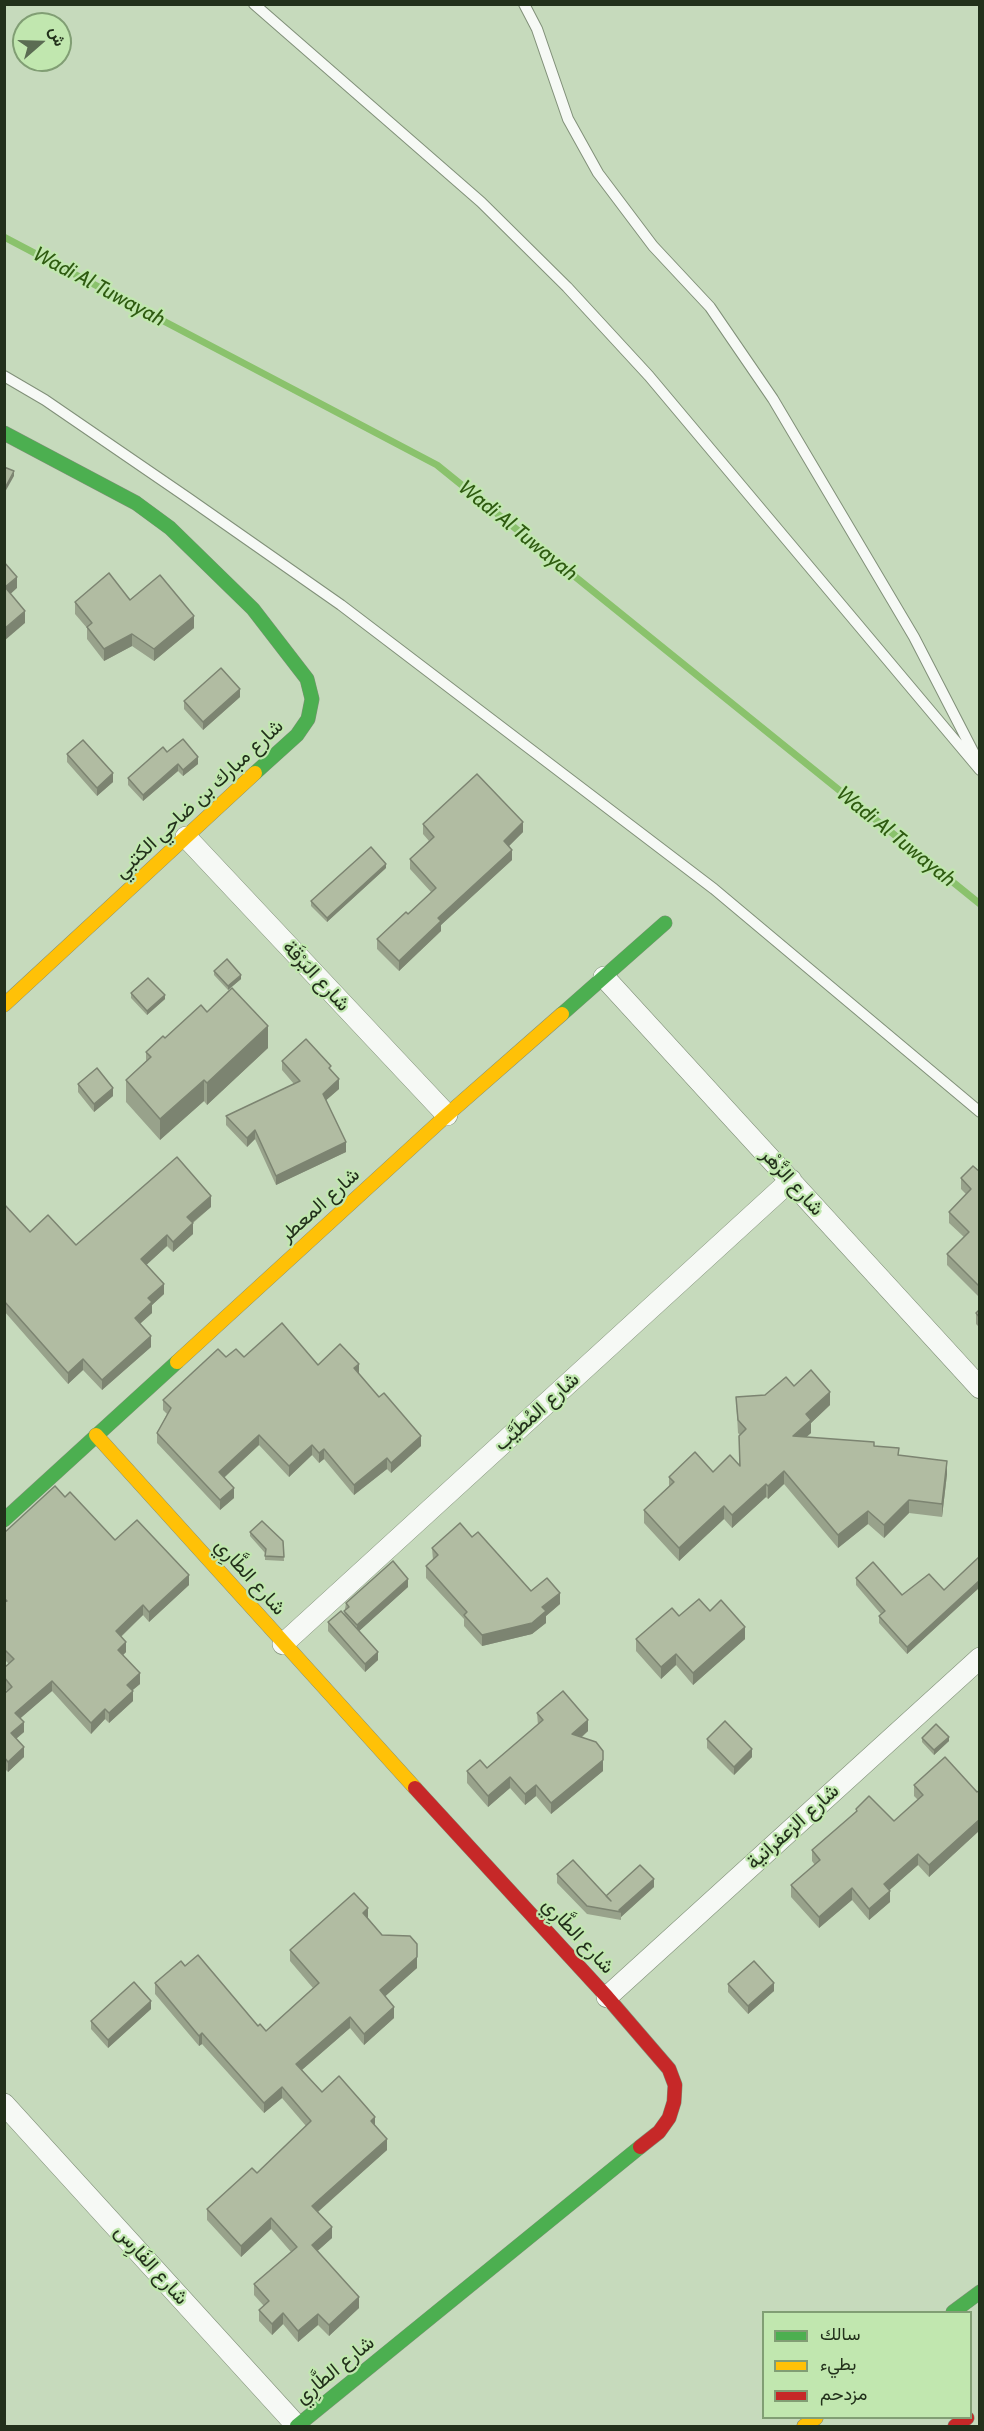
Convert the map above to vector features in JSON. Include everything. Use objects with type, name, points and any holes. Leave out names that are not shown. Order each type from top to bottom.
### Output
[{"type":"street","name":"شارع مبارك بن ضاحي الكتبي","points":[[4,433],[136,503],[170,528],[252,609],[307,679],[312,699],[308,719],[297,735],[4,1005]]},
{"type":"street","name":"شارع البَرْقَة","points":[[186,837],[447,1115]]},
{"type":"street","name":"شارع المعطر","points":[[4,1520],[447,1115],[665,923]]},
{"type":"street","name":"شارع الزَّهْر","points":[[604,977],[980,1388]]},
{"type":"street","name":"شارع المُطَيَّب","points":[[283,1644],[791,1180]]},
{"type":"street","name":"شارع الطَّارِي","points":[[96,1435],[283,1644],[607,1997],[669,2069],[675,2085],[674,2102],[669,2118],[659,2132],[297,2426]]},
{"type":"street","name":"شارع الزعفرانية","points":[[607,1997],[980,1658]]},
{"type":"street","name":"شارع الفَارِس","points":[[4,2104],[297,2426]]},
{"type":"street","points":[[956,2311],[980,2292]]},
{"type":"lane","points":[[254,4],[481,202],[567,287],[663,393],[980,770]]},
{"type":"lane","points":[[524,4],[537,29],[568,119],[598,173],[653,246],[710,308],[773,399],[914,637],[980,763]]},
{"type":"lane","points":[[4,376],[45,400],[342,605],[714,889],[980,1112]]},
{"type":"building","points":[[4,467],[14,471],[5,488],[4,487]]},
{"type":"building","points":[[4,562],[17,577],[5,587],[25,611],[4,629]]},
{"type":"building","points":[[109,573],[130,600],[160,575],[194,616],[154,649],[132,634],[104,649],[87,627],[92,623],[75,602]]},
{"type":"building","points":[[221,668],[240,689],[203,722],[184,701]]},
{"type":"building","points":[[183,739],[198,757],[183,770],[178,764],[143,795],[128,778],[163,747],[167,752]]},
{"type":"building","points":[[83,740],[113,773],[97,788],[67,754]]},
{"type":"building","points":[[477,774],[523,822],[504,841],[512,850],[438,918],[441,921],[399,961],[377,939],[436,888],[410,859],[434,837],[423,824]]},
{"type":"building","points":[[371,847],[386,864],[327,918],[311,901]]},
{"type":"building","points":[[227,959],[241,975],[228,986],[214,971]]},
{"type":"building","points":[[148,978],[165,995],[147,1011],[131,993]]},
{"type":"building","points":[[232,988],[268,1026],[207,1083],[204,1080],[160,1119],[126,1080],[151,1057],[146,1052],[163,1036],[165,1038],[201,1005],[207,1012]]},
{"type":"building","points":[[306,1039],[331,1066],[329,1068],[339,1079],[323,1094],[346,1142],[276,1176],[255,1130],[247,1138],[226,1116],[300,1081],[282,1061]]},
{"type":"building","points":[[97,1068],[113,1088],[94,1104],[78,1084]]},
{"type":"building","points":[[177,1157],[211,1196],[187,1217],[193,1223],[173,1242],[167,1235],[141,1259],[164,1284],[148,1298],[152,1302],[135,1318],[151,1336],[102,1380],[83,1359],[68,1373],[4,1301],[4,1204],[30,1232],[48,1215],[76,1245]]},
{"type":"building","points":[[973,1166],[980,1172],[980,1287],[947,1254],[969,1232],[949,1212],[971,1189],[961,1178]]},
{"type":"building","points":[[282,1323],[318,1365],[340,1344],[359,1364],[354,1368],[379,1397],[384,1393],[421,1436],[391,1463],[387,1458],[354,1485],[324,1449],[319,1453],[312,1445],[289,1466],[259,1435],[219,1472],[234,1488],[220,1500],[157,1433],[171,1408],[163,1400],[218,1349],[226,1357],[236,1349],[244,1357]]},
{"type":"building","points":[[811,1370],[830,1392],[806,1414],[811,1420],[793,1436],[874,1442],[874,1446],[899,1448],[898,1455],[947,1461],[942,1504],[909,1500],[884,1525],[868,1511],[838,1535],[784,1471],[732,1515],[724,1506],[679,1548],[644,1510],[674,1482],[669,1477],[695,1452],[713,1472],[730,1455],[740,1466],[739,1436],[746,1429],[738,1420],[736,1397],[765,1395],[786,1377],[794,1386]]},
{"type":"building","points":[[55,1486],[65,1497],[70,1492],[115,1540],[137,1520],[189,1575],[149,1612],[143,1605],[116,1631],[126,1642],[118,1650],[140,1673],[127,1685],[133,1691],[109,1713],[105,1709],[91,1723],[52,1681],[15,1713],[24,1722],[11,1733],[24,1747],[8,1762],[4,1757],[4,1694],[12,1687],[4,1677],[4,1668],[14,1659],[4,1649],[4,1602],[7,1601],[4,1598],[4,1533]]},
{"type":"building","points":[[262,1521],[283,1541],[284,1557],[265,1556],[266,1549],[250,1532]]},
{"type":"building","points":[[460,1523],[472,1537],[478,1532],[531,1591],[547,1578],[560,1593],[542,1607],[546,1611],[532,1623],[482,1635],[464,1615],[467,1612],[426,1566],[438,1555],[432,1548]]},
{"type":"building","points":[[980,1556],[980,1580],[907,1647],[879,1616],[885,1611],[856,1578],[873,1562],[902,1595],[929,1574],[944,1590]]},
{"type":"building","points":[[393,1561],[408,1579],[357,1625],[344,1611],[349,1607],[346,1603]]},
{"type":"building","points":[[699,1599],[710,1611],[721,1600],[745,1627],[693,1673],[676,1654],[661,1667],[636,1639],[672,1608],[679,1616]]},
{"type":"building","points":[[341,1611],[378,1652],[365,1664],[328,1622]]},
{"type":"building","points":[[563,1691],[588,1720],[572,1734],[596,1742],[603,1751],[603,1760],[551,1803],[536,1785],[525,1794],[510,1777],[488,1796],[467,1771],[480,1760],[487,1768],[543,1720],[537,1713]]},
{"type":"building","points":[[725,1721],[752,1749],[734,1767],[707,1739]]},
{"type":"building","points":[[936,1724],[949,1737],[934,1750],[922,1738]]},
{"type":"building","points":[[945,1757],[977,1792],[980,1790],[980,1819],[929,1865],[918,1854],[884,1884],[890,1891],[869,1909],[852,1888],[819,1917],[791,1885],[820,1860],[812,1850],[857,1811],[856,1809],[869,1796],[894,1821],[923,1795],[914,1785]]},
{"type":"building","points":[[573,1860],[606,1896],[640,1865],[654,1879],[619,1910],[621,1912],[587,1906],[557,1874]]},
{"type":"building","points":[[354,1893],[368,1908],[363,1913],[382,1935],[410,1936],[417,1944],[417,1957],[380,1990],[394,2007],[364,2034],[350,2017],[296,2064],[322,2092],[339,2076],[375,2117],[371,2121],[387,2139],[312,2206],[332,2227],[312,2245],[359,2297],[329,2325],[318,2314],[298,2331],[283,2313],[272,2324],[259,2310],[269,2301],[254,2284],[297,2247],[271,2218],[241,2246],[207,2209],[252,2168],[257,2173],[311,2121],[282,2087],[264,2103],[202,2033],[199,2036],[155,1983],[181,1961],[185,1966],[198,1955],[258,2026],[260,2024],[266,2031],[319,1983],[290,1950]]},
{"type":"building","points":[[754,1961],[774,1983],[748,2006],[728,1984]]},
{"type":"building","points":[[134,1982],[151,2001],[108,2040],[91,2021]]},
{"type":"waterway","name":"Wadi Al Tuwayah","points":[[4,237],[437,465],[980,904]]},
{"type":"traffic: fast","points":[[4,433],[136,503],[170,528],[253,609],[307,679],[312,699],[308,719],[297,735],[255,773]]},
{"type":"traffic: fast","points":[[562,1014],[665,923]]},
{"type":"traffic: fast","points":[[4,1520],[177,1362]]},
{"type":"traffic: fast","points":[[297,2426],[640,2147]]},
{"type":"traffic: fast","points":[[954,2311],[980,2292]]},
{"type":"traffic: slow","points":[[4,1005],[255,773]]},
{"type":"traffic: slow","points":[[177,1362],[447,1115],[562,1014]]},
{"type":"traffic: slow","points":[[96,1435],[415,1788]]},
{"type":"traffic: slow","points":[[804,2426],[814,2419]]},
{"type":"traffic: jam","points":[[415,1788],[607,1997],[669,2069],[675,2085],[674,2102],[669,2118],[659,2132],[640,2147]]},
{"type":"traffic: jam","points":[[955,2426],[966,2419]]}]
